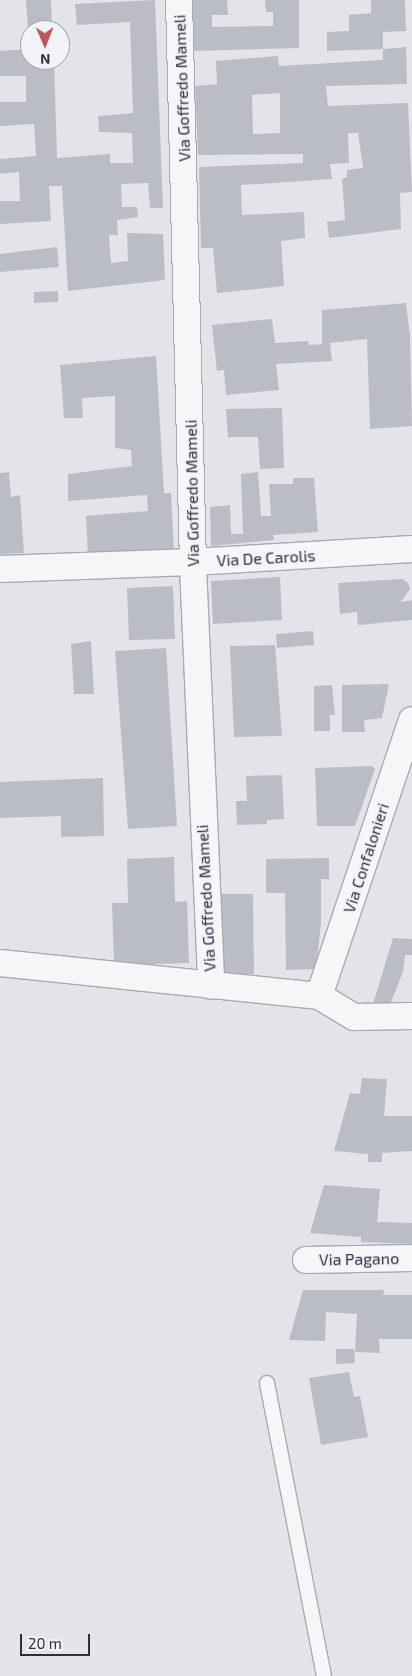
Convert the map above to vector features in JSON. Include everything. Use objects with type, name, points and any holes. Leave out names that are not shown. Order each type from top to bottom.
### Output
[{"type":"street","name":"Via Goffredo Mameli","points":[[179,0],[193,562],[211,986]]},
{"type":"street","name":"Via De Carolis","points":[[0,569],[193,562],[412,549]]},
{"type":"street","name":"Via Confalonieri","points":[[319,996],[412,720]]},
{"type":"street","points":[[0,963],[319,996],[354,1017],[412,1016]]},
{"type":"street","name":"Via Pagano","points":[[306,1260],[412,1258]]},
{"type":"lane","points":[[267,1383],[324,1676]]},
{"type":"building","points":[[26,0],[51,0],[52,20],[27,20]]},
{"type":"building","points":[[155,0],[163,208],[150,208],[148,183],[121,184],[122,207],[137,207],[138,217],[117,220],[118,235],[109,235],[111,263],[128,261],[127,233],[163,234],[165,280],[68,291],[62,186],[49,186],[51,221],[0,224],[0,201],[20,201],[19,172],[0,174],[0,159],[36,156],[34,124],[0,126],[0,102],[26,102],[26,76],[0,76],[0,51],[20,50],[20,70],[54,70],[57,158],[110,154],[110,163],[133,163],[132,133],[99,132],[98,116],[133,113],[130,22],[77,25],[75,4]]},
{"type":"building","points":[[192,0],[227,0],[228,15],[212,15],[212,27],[273,26],[273,12],[266,12],[265,0],[299,0],[299,48],[194,51]]},
{"type":"building","points":[[371,0],[405,0],[406,31],[383,32],[383,49],[327,51],[327,32],[349,31],[349,15],[371,13]]},
{"type":"building","points":[[406,47],[407,84],[326,86],[328,106],[408,103],[412,192],[400,193],[401,229],[329,238],[327,222],[345,220],[342,179],[347,177],[347,170],[363,168],[358,133],[348,133],[349,163],[330,164],[332,179],[241,185],[242,215],[304,212],[305,238],[281,241],[284,286],[217,293],[213,248],[201,248],[199,167],[303,163],[303,154],[198,155],[195,86],[217,84],[216,61],[278,56],[279,66],[383,60],[383,49]],"holes":[[[280,93],[280,133],[253,134],[252,95]]]},
{"type":"building","points":[[57,247],[59,267],[0,272],[0,254]]},
{"type":"building","points":[[58,291],[58,302],[34,303],[34,292]]},
{"type":"building","points":[[406,303],[410,336],[412,426],[370,429],[367,339],[330,343],[332,361],[276,364],[279,390],[226,395],[224,370],[217,371],[212,325],[272,319],[275,343],[308,341],[309,345],[322,344],[322,310]]},
{"type":"building","points":[[156,356],[164,493],[171,493],[174,551],[88,557],[86,516],[148,511],[147,495],[68,501],[68,474],[132,466],[131,450],[115,448],[115,396],[82,398],[83,418],[64,418],[60,365]]},
{"type":"building","points":[[282,408],[284,468],[260,469],[258,437],[228,437],[226,409]]},
{"type":"building","points":[[9,472],[11,497],[20,495],[24,553],[0,554],[0,473]]},
{"type":"building","points":[[258,472],[261,516],[271,516],[269,484],[293,484],[293,478],[314,478],[318,532],[273,535],[274,540],[211,546],[210,507],[230,505],[231,534],[243,534],[241,474]]},
{"type":"building","points":[[280,577],[282,620],[213,624],[211,581]]},
{"type":"building","points":[[402,579],[408,583],[410,589],[401,602],[412,600],[412,620],[358,625],[357,612],[340,614],[338,583]]},
{"type":"building","points":[[173,586],[175,639],[129,640],[127,588]]},
{"type":"building","points":[[313,631],[314,645],[277,648],[276,634]]},
{"type":"building","points":[[91,641],[94,694],[74,694],[71,644]]},
{"type":"building","points":[[275,645],[282,736],[234,737],[230,646]]},
{"type":"building","points":[[166,648],[177,826],[128,829],[115,651]]},
{"type":"building","points":[[389,684],[382,718],[364,720],[365,732],[342,732],[342,685]]},
{"type":"building","points":[[332,685],[335,715],[330,715],[330,731],[314,731],[314,686]]},
{"type":"building","points":[[372,766],[375,769],[355,826],[317,826],[315,768]]},
{"type":"building","points":[[282,775],[284,819],[267,820],[267,824],[237,825],[236,801],[247,801],[246,776]]},
{"type":"building","points":[[103,778],[104,836],[61,837],[61,816],[0,818],[0,782]]},
{"type":"building","points":[[174,857],[175,902],[187,901],[189,963],[114,965],[112,903],[128,903],[127,859]]},
{"type":"building","points":[[329,858],[329,879],[321,879],[321,923],[316,969],[286,970],[285,893],[266,893],[266,859]]},
{"type":"building","points":[[215,894],[253,894],[254,974],[217,974]]},
{"type":"building","points":[[393,938],[412,939],[412,955],[405,955],[403,972],[389,1007],[373,1004]]},
{"type":"building","points":[[362,1078],[387,1079],[384,1116],[412,1116],[412,1151],[382,1153],[382,1162],[368,1162],[368,1154],[334,1151],[350,1093],[360,1094]]},
{"type":"building","points":[[324,1185],[380,1189],[377,1222],[412,1223],[412,1244],[361,1242],[361,1237],[310,1233]]},
{"type":"building","points":[[303,1290],[384,1290],[383,1295],[412,1295],[412,1339],[379,1339],[380,1353],[355,1352],[357,1314],[326,1312],[325,1341],[289,1340]]},
{"type":"building","points":[[336,1349],[354,1349],[355,1363],[336,1364]]},
{"type":"building","points":[[349,1372],[354,1397],[360,1396],[368,1437],[321,1445],[309,1378]]}]
